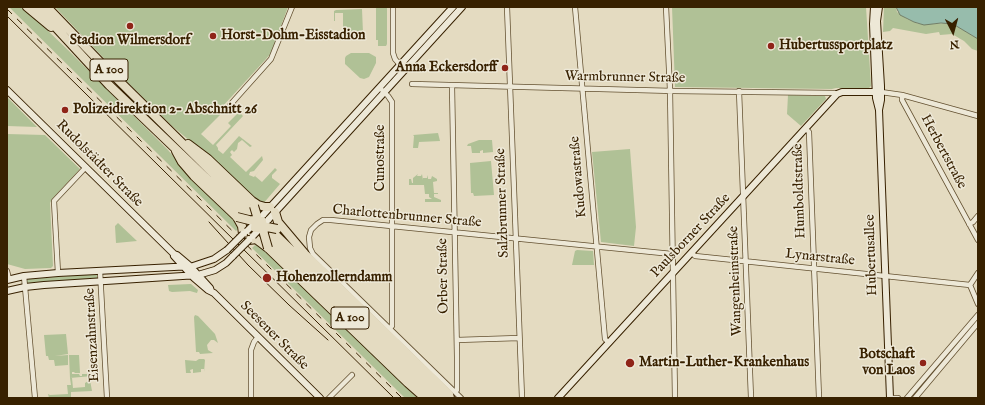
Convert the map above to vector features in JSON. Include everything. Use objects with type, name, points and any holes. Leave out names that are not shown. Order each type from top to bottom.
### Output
[{"type":"highway","points":[[27,7],[69,41]]},
{"type":"highway","name":"A 100","points":[[37,7],[109,85],[435,398]]},
{"type":"highway","name":"A 100","points":[[47,7],[251,211],[446,398]]},
{"type":"highway","points":[[171,132],[203,154],[253,204],[273,210],[277,220],[305,254],[449,394],[453,395]]},
{"type":"highway","points":[[173,146],[182,162],[194,176],[237,217],[256,227],[268,248]]},
{"type":"highway","points":[[253,204],[258,240],[425,398]]},
{"type":"highway","points":[[237,217],[242,226],[276,229],[288,235]]},
{"type":"main road","points":[[7,291],[25,287],[195,275],[215,270],[226,263],[256,227],[384,93],[403,67],[453,7]]},
{"type":"main road","points":[[273,210],[379,88],[403,67],[462,7]]},
{"type":"main road","name":"Hubertusallee","points":[[875,8],[878,92],[876,104],[879,110],[891,398]]},
{"type":"main road","name":"Rudolstädter Straße","points":[[7,90],[174,254],[175,258],[186,266]]},
{"type":"main road","name":"Warmbrunner Straße","points":[[839,93],[878,92]]},
{"type":"main road","name":"Paulsborner Straße","points":[[558,398],[839,93]]},
{"type":"main road","points":[[8,279],[58,273],[186,266],[208,262],[220,256],[256,227]]},
{"type":"main road","name":"Seesener Straße","points":[[186,266],[208,290],[211,291],[320,398]]},
{"type":"street","points":[[229,111],[230,105],[271,59],[292,7]]},
{"type":"street","points":[[393,7],[393,52],[395,60],[403,67]]},
{"type":"street","name":"Salzbrunner Straße","points":[[506,7],[522,398]]},
{"type":"street","name":"Kudowastraße","points":[[575,7],[605,339],[609,343]]},
{"type":"street","points":[[666,7],[670,90],[675,398]]},
{"type":"street","name":"Warmbrunner Straße","points":[[412,84],[583,89],[839,93]]},
{"type":"street","name":"Orber Straße","points":[[452,86],[457,340],[457,390],[453,395]]},
{"type":"street","name":"Cunostraße","points":[[379,88],[392,102],[392,326],[390,328]]},
{"type":"street","name":"Wangenheimstraße","points":[[739,91],[751,398]]},
{"type":"street","points":[[878,92],[902,95],[978,116]]},
{"type":"street","name":"Herbertstraße","points":[[902,95],[902,100],[978,240]]},
{"type":"street","name":"Humboldtstraße","points":[[806,129],[809,132],[819,398]]},
{"type":"street","points":[[58,273],[54,201],[86,167]]},
{"type":"street","points":[[969,224],[978,216]]},
{"type":"street","name":"Charlottenbrunner Straße","points":[[390,328],[313,254],[308,241],[311,230],[317,224],[327,220],[672,254]]},
{"type":"street","name":"Lynarstraße","points":[[692,254],[696,256],[746,262],[970,285]]},
{"type":"street","points":[[7,271],[8,279]]},
{"type":"street","name":"Eisenzahnstraße","points":[[100,271],[107,398]]},
{"type":"street","points":[[978,273],[970,285],[978,304]]},
{"type":"street","points":[[24,276],[35,398]]},
{"type":"street","points":[[908,398],[978,316]]},
{"type":"street","points":[[915,398],[978,323]]},
{"type":"street","points":[[390,328],[453,395],[461,398]]},
{"type":"street","points":[[252,398],[251,350],[258,337]]},
{"type":"street","points":[[457,340],[519,338]]},
{"type":"street","points":[[329,398],[352,375]]},
{"type":"street","points":[[891,398],[898,398]]},
{"type":"shaded area","points":[[9,7],[23,7],[168,150],[184,169],[240,227],[236,231]]},
{"type":"shaded area","points":[[55,7],[288,7],[271,53],[222,107],[221,114],[201,134],[213,145],[231,126],[228,123],[239,112],[243,116],[216,145],[218,150],[223,154],[239,136],[252,146],[250,147],[242,140],[238,143],[237,149],[234,152],[232,150],[230,152],[232,155],[230,157],[246,172],[262,156],[263,160],[254,171],[250,172],[249,175],[254,177],[260,170],[255,176],[262,182],[275,168],[277,170],[272,175],[272,178],[280,184],[262,205],[208,156],[172,126],[115,70]]},
{"type":"shaded area","points":[[376,7],[387,7],[386,46],[378,46],[378,40],[376,40]]},
{"type":"shaded area","name":"Hubertussportplatz","points":[[672,7],[866,7],[871,86],[869,88],[832,89],[675,87]]},
{"type":"shaded area","points":[[884,7],[896,7],[897,12],[907,19],[919,24],[953,24],[978,39],[978,51],[972,49],[964,41],[952,34],[940,35],[939,32],[926,34],[893,28],[890,31],[883,32]]},
{"type":"shaded area","points":[[896,7],[978,7],[978,39],[953,24],[941,23],[924,25],[914,22],[900,15]]},
{"type":"shaded area","points":[[362,9],[363,33],[366,36],[343,37],[343,13],[335,13],[334,21],[334,11]]},
{"type":"shaded area","points":[[351,53],[369,53],[376,57],[376,63],[369,77],[364,79],[360,78],[345,64],[346,56]]},
{"type":"shaded area","points":[[788,95],[825,96],[826,99],[801,126],[787,114]]},
{"type":"shaded area","points":[[7,97],[37,127],[7,126]]},
{"type":"shaded area","points":[[438,133],[440,141],[419,142],[418,148],[413,148],[413,135]]},
{"type":"shaded area","points":[[7,134],[45,135],[80,169],[50,203],[53,266],[51,268],[25,269],[7,264]]},
{"type":"shaded area","points":[[479,140],[492,140],[493,152],[483,153],[483,150],[480,151],[480,153],[472,153],[471,146],[467,146],[468,144]]},
{"type":"shaded area","points":[[630,149],[636,227],[634,246],[601,242],[592,152]]},
{"type":"shaded area","points":[[491,161],[494,195],[474,196],[473,193],[471,193],[470,163]]},
{"type":"shaded area","points":[[418,174],[417,176],[421,176],[422,174],[423,180],[423,178],[427,178],[428,175],[428,179],[431,179],[432,176],[437,179],[437,181],[433,182],[434,193],[438,194],[434,194],[434,197],[441,200],[441,202],[425,202],[425,199],[432,199],[429,197],[429,194],[425,194],[424,185],[409,185],[409,179],[411,179],[413,183],[413,178]]},
{"type":"shaded area","points":[[118,223],[137,241],[116,243],[115,226]]},
{"type":"shaded area","points":[[257,243],[421,398],[405,398],[252,248]]},
{"type":"shaded area","points":[[575,251],[593,251],[594,265],[572,265]]},
{"type":"shaded area","points":[[96,274],[97,278],[27,283],[27,280],[29,279]]},
{"type":"shaded area","points":[[191,284],[198,290],[197,293],[190,291],[169,291],[168,285]]},
{"type":"shaded area","points":[[195,315],[198,316],[215,334],[218,343],[211,340],[207,345],[208,350],[213,353],[200,354],[199,352],[196,352]]},
{"type":"shaded area","points":[[66,334],[68,354],[55,356],[68,355],[68,365],[55,366],[54,360],[49,360],[48,356],[46,356],[44,335]]},
{"type":"shaded area","points":[[69,355],[79,355],[80,373],[72,372],[72,374],[79,374],[82,376],[82,374],[91,374],[92,376],[70,378]]},
{"type":"shaded area","points":[[199,359],[205,360],[204,372],[204,369],[201,369],[201,372],[193,373],[193,369],[190,370],[191,373],[186,373],[185,360],[196,361]]},
{"type":"shaded area","points":[[70,378],[72,378],[73,388],[85,387],[85,383],[90,380],[92,391],[71,392],[71,398],[49,398],[48,394],[68,394],[67,385],[71,385]]},
{"type":"tram line","points":[[7,16],[394,398]]},
{"type":"tram line","points":[[209,222],[248,265],[328,340]]},
{"type":"railway","points":[[7,9],[402,398]]},
{"type":"place","name":"Stadion Wilmersdorf","points":[[130,26]]},
{"type":"place","name":"Horst-Dohm-Eisstadion","points":[[213,36]]},
{"type":"place","name":"Hubertussportplatz","points":[[771,46]]},
{"type":"place","name":"Anna Eckersdorff","points":[[505,68]]},
{"type":"place","name":"Polizeidirektion 2- Abschnitt 26","points":[[65,110]]},
{"type":"place","name":"Hohenzollerndamm","points":[[267,278]]},
{"type":"place","name":"Martin-Luther-Krankenhaus","points":[[630,363]]},
{"type":"place","name":"Botschaft von Laos","points":[[923,363]]}]
